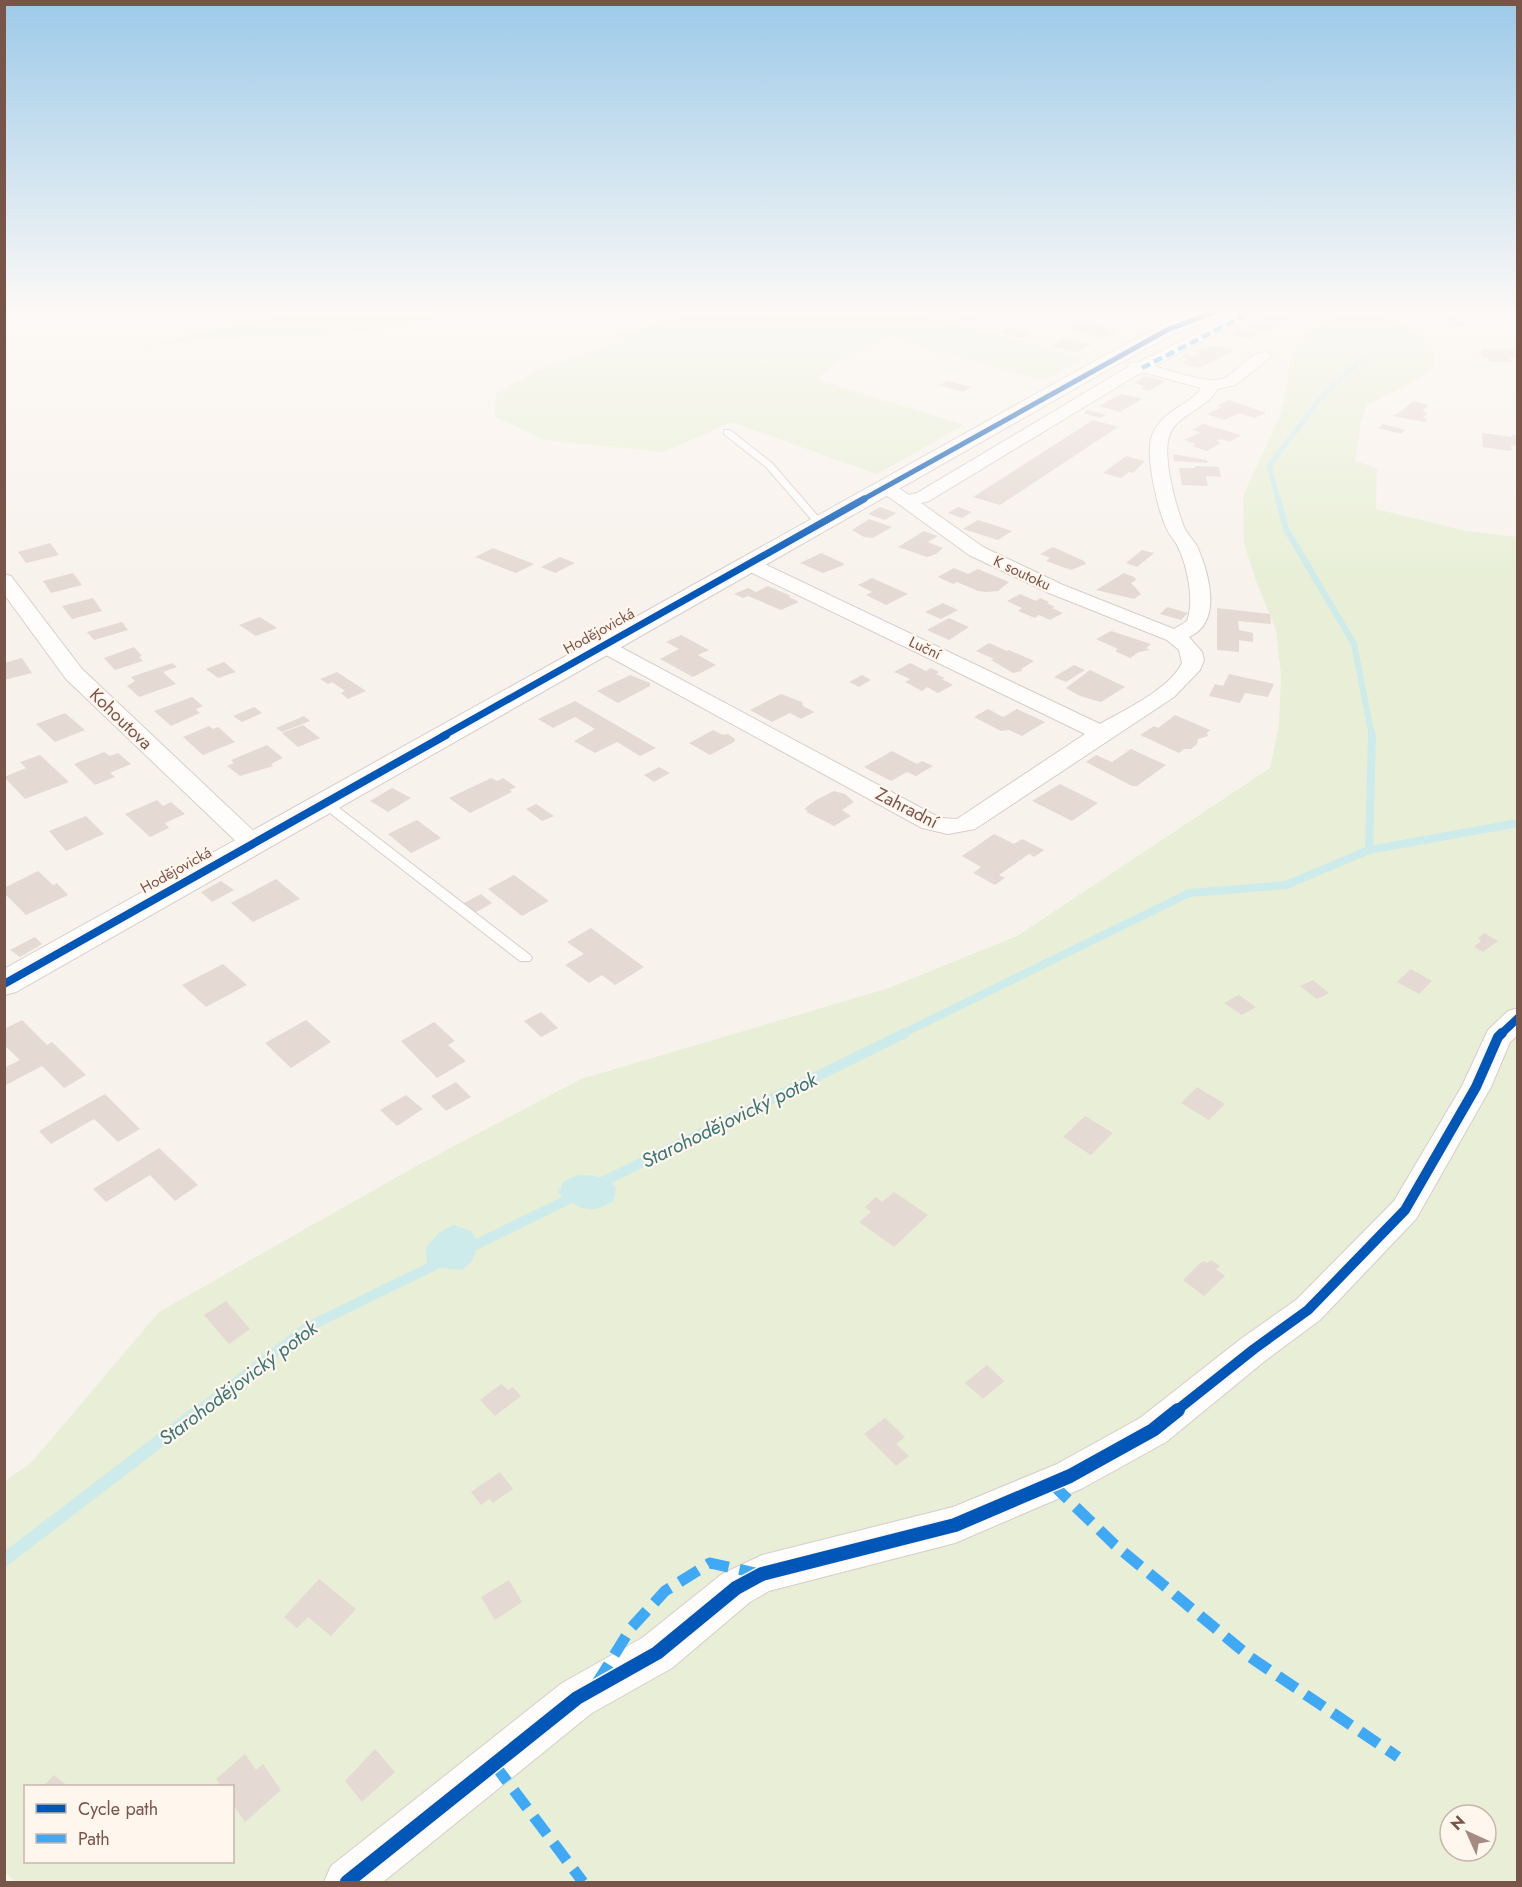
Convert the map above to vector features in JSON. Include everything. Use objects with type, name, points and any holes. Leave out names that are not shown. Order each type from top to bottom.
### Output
[{"type":"street","name":"Hodějovická","points":[[4,984],[1037,401]]},
{"type":"street","points":[[1054,401],[1071,408]]},
{"type":"street","points":[[907,501],[923,497],[1083,401]]},
{"type":"street","points":[[1174,636],[1189,630],[1197,622],[1200,613],[1197,576],[1186,543],[1175,529],[1159,454],[1159,439],[1169,421],[1196,401]]},
{"type":"street","name":"K soutoku","points":[[883,489],[907,501],[976,551],[1056,588],[1174,636]]},
{"type":"street","name":"Luční","points":[[749,564],[1101,733]]},
{"type":"street","name":"Kohoutova","points":[[4,580],[74,674],[253,844]]},
{"type":"street","name":"Zahradní","points":[[604,646],[942,827],[956,828],[966,824],[1101,733],[1142,710],[1174,686],[1191,667],[1194,660],[1192,652],[1185,643],[1174,636]]},
{"type":"street","points":[[347,1882],[577,1698],[657,1653],[736,1588],[762,1574],[955,1525],[1070,1476],[1153,1430],[1254,1349],[1308,1310],[1405,1210],[1476,1087],[1498,1038],[1518,1018]]},
{"type":"lane","points":[[727,432],[769,465],[820,524]]},
{"type":"lane","points":[[325,803],[525,958]]},
{"type":"green space","points":[[496,401],[887,401],[964,425],[877,474],[731,422],[664,452],[544,440],[494,416]]},
{"type":"green space","points":[[1283,401],[1375,401],[1367,405],[1361,422],[1355,461],[1377,468],[1376,509],[1466,531],[1517,537],[1517,1882],[15,1882],[5,1872],[5,1481],[31,1463],[159,1312],[411,1169],[581,1079],[889,988],[1019,935],[1270,768],[1279,725],[1281,675],[1276,630],[1244,543],[1243,496],[1280,416]],"holes":[[[578,1175],[598,1177],[616,1187],[564,1181]]]},
{"type":"water","points":[[578,1175],[589,1175],[607,1180],[616,1187],[614,1200],[591,1209],[572,1203],[558,1193],[564,1181]]},
{"type":"water","points":[[453,1225],[471,1231],[479,1244],[472,1261],[462,1270],[427,1263],[426,1247],[440,1232]]},
{"type":"building","points":[[1108,401],[1139,401],[1120,412],[1099,406]]},
{"type":"building","points":[[1232,401],[1266,413],[1254,418],[1240,413],[1224,420],[1207,414],[1222,407],[1217,406]]},
{"type":"building","points":[[1413,401],[1429,405],[1422,411],[1428,413],[1423,417],[1428,420],[1425,422],[1392,416]]},
{"type":"building","points":[[1088,410],[1106,415],[1100,418],[1083,413]]},
{"type":"building","points":[[1093,420],[1118,427],[1000,505],[973,497]]},
{"type":"building","points":[[1203,424],[1241,435],[1230,442],[1221,439],[1216,441],[1221,443],[1207,451],[1192,446],[1196,444],[1184,440],[1201,432],[1192,430]]},
{"type":"building","points":[[1383,424],[1405,430],[1401,434],[1378,428]]},
{"type":"building","points":[[1482,433],[1512,437],[1512,435],[1518,435],[1518,446],[1511,445],[1512,450],[1509,451],[1483,447]]},
{"type":"building","points":[[1173,454],[1207,460],[1208,463],[1174,461]]},
{"type":"building","points":[[1126,456],[1145,461],[1133,473],[1129,472],[1121,478],[1103,473]]},
{"type":"building","points":[[1195,466],[1219,467],[1221,477],[1206,476],[1208,486],[1182,485],[1179,468],[1195,468]]},
{"type":"building","points":[[880,507],[896,513],[885,520],[868,514]]},
{"type":"building","points":[[958,507],[972,512],[962,518],[948,513]]},
{"type":"building","points":[[869,519],[892,527],[873,538],[864,537],[852,530]]},
{"type":"building","points":[[978,520],[1012,531],[998,540],[963,529]]},
{"type":"building","points":[[924,531],[938,536],[928,542],[943,548],[936,554],[927,557],[898,547]]},
{"type":"building","points":[[50,543],[59,555],[26,563],[18,552]]},
{"type":"building","points":[[1053,547],[1086,564],[1071,570],[1046,561],[1050,558],[1040,554]]},
{"type":"building","points":[[493,548],[534,564],[516,573],[475,557]]},
{"type":"building","points":[[1142,550],[1154,553],[1137,567],[1126,563]]},
{"type":"building","points":[[821,553],[844,565],[823,573],[800,563]]},
{"type":"building","points":[[560,557],[575,563],[555,573],[541,567]]},
{"type":"building","points":[[954,568],[968,574],[978,569],[1009,582],[998,591],[986,592],[957,582],[953,584],[938,577]]},
{"type":"building","points":[[73,573],[82,585],[51,593],[43,581]]},
{"type":"building","points":[[1124,573],[1136,580],[1131,583],[1141,594],[1134,599],[1096,590]]},
{"type":"building","points":[[872,578],[908,594],[886,605],[866,595],[872,592],[858,585]]},
{"type":"building","points":[[768,586],[799,602],[781,610],[748,596],[743,598],[734,594],[748,588],[756,592]]},
{"type":"building","points":[[1020,594],[1036,601],[1040,598],[1055,607],[1052,608],[1063,613],[1050,620],[1039,615],[1035,618],[1018,611],[1022,608],[1007,601]]},
{"type":"building","points":[[93,598],[102,611],[72,619],[62,606]]},
{"type":"building","points":[[943,603],[958,610],[941,619],[925,612]]},
{"type":"building","points":[[1167,607],[1188,613],[1181,620],[1160,614]]},
{"type":"building","points":[[1217,608],[1270,614],[1271,624],[1238,621],[1239,630],[1253,633],[1253,642],[1239,640],[1239,652],[1217,650]]},
{"type":"building","points":[[260,617],[277,628],[256,636],[239,625]]},
{"type":"building","points":[[949,618],[969,627],[949,640],[927,630]]},
{"type":"building","points":[[122,622],[128,630],[94,640],[87,632]]},
{"type":"building","points":[[1111,631],[1151,644],[1146,648],[1150,650],[1139,652],[1130,658],[1115,651],[1118,649],[1096,639]]},
{"type":"building","points":[[681,635],[709,650],[698,655],[716,665],[693,677],[660,659],[679,649],[666,642]]},
{"type":"building","points":[[989,643],[1034,661],[1021,669],[1022,671],[1013,673],[991,660],[994,659],[976,651]]},
{"type":"building","points":[[134,647],[142,656],[139,657],[143,661],[115,670],[104,658]]},
{"type":"building","points":[[22,658],[32,673],[4,680],[4,663]]},
{"type":"building","points":[[224,662],[236,672],[218,678],[206,669]]},
{"type":"building","points":[[172,663],[177,667],[163,672],[176,684],[139,697],[127,686],[135,681],[131,677]]},
{"type":"building","points":[[910,663],[926,671],[931,668],[939,672],[936,674],[953,685],[938,693],[927,687],[922,691],[905,682],[910,679],[894,672]]},
{"type":"building","points":[[1074,665],[1085,670],[1066,682],[1054,677]]},
{"type":"building","points":[[1090,670],[1125,687],[1101,702],[1080,696],[1066,688]]},
{"type":"building","points":[[337,672],[366,691],[348,699],[341,693],[345,691],[332,682],[328,684],[320,679]]},
{"type":"building","points":[[1229,674],[1274,684],[1268,697],[1245,693],[1240,703],[1209,696],[1215,684],[1223,686]]},
{"type":"building","points":[[630,675],[650,683],[650,686],[618,703],[597,691]]},
{"type":"building","points":[[862,675],[871,680],[859,687],[849,682]]},
{"type":"building","points":[[781,694],[802,702],[803,706],[814,712],[801,719],[790,713],[772,722],[750,710]]},
{"type":"building","points":[[192,697],[203,706],[196,709],[200,713],[171,726],[154,711]]},
{"type":"building","points":[[575,701],[656,748],[640,756],[617,742],[595,753],[574,741],[595,729],[575,717],[553,728],[538,719]]},
{"type":"building","points":[[254,707],[262,713],[242,722],[233,716]]},
{"type":"building","points":[[988,709],[1003,717],[1017,709],[1045,722],[1022,736],[1009,730],[1001,731],[974,717]]},
{"type":"building","points":[[65,713],[85,730],[55,742],[36,724]]},
{"type":"building","points":[[1175,715],[1210,730],[1207,733],[1208,736],[1198,739],[1197,744],[1191,749],[1184,749],[1179,753],[1140,735],[1154,726],[1158,728]]},
{"type":"building","points":[[304,716],[310,721],[282,732],[276,728]]},
{"type":"building","points":[[303,725],[320,738],[298,747],[282,733]]},
{"type":"building","points":[[209,726],[213,729],[218,727],[235,742],[203,755],[183,737]]},
{"type":"building","points":[[713,730],[723,735],[728,734],[735,739],[734,742],[710,755],[689,743]]},
{"type":"building","points":[[267,745],[283,758],[271,764],[273,766],[240,776],[227,766],[234,763],[231,760]]},
{"type":"building","points":[[1131,749],[1166,765],[1137,786],[1132,786],[1086,762],[1096,755],[1112,762]]},
{"type":"building","points":[[892,751],[917,764],[922,761],[933,766],[916,776],[907,772],[891,781],[864,767]]},
{"type":"building","points":[[104,752],[110,756],[118,753],[131,764],[110,773],[115,777],[95,785],[74,764]]},
{"type":"building","points":[[40,755],[69,782],[25,799],[4,777],[26,768],[20,762]]},
{"type":"building","points":[[659,767],[670,773],[654,782],[644,775]]},
{"type":"building","points":[[491,778],[497,781],[503,778],[516,787],[510,790],[512,792],[470,813],[449,798]]},
{"type":"building","points":[[1060,784],[1098,803],[1072,821],[1032,801]]},
{"type":"building","points":[[392,788],[411,798],[388,812],[370,801]]},
{"type":"building","points":[[834,791],[845,794],[854,802],[842,810],[851,816],[834,826],[806,812],[808,811],[804,809],[816,800]]},
{"type":"building","points":[[157,800],[163,806],[171,802],[185,814],[165,823],[169,828],[150,837],[125,814]]},
{"type":"building","points":[[536,804],[554,816],[542,821],[526,809]]},
{"type":"building","points":[[86,816],[104,834],[66,851],[49,831]]},
{"type":"building","points":[[417,820],[441,838],[411,853],[388,834]]},
{"type":"building","points":[[994,834],[1014,844],[1022,839],[1044,850],[1034,857],[1029,854],[999,875],[1005,878],[995,885],[973,873],[981,867],[962,856]]},
{"type":"building","points":[[38,871],[53,885],[57,883],[68,895],[26,915],[4,893],[4,888]]},
{"type":"building","points":[[514,875],[549,901],[522,916],[488,889]]},
{"type":"building","points":[[276,879],[300,899],[253,922],[231,903]]},
{"type":"building","points":[[221,881],[234,890],[212,902],[201,892]]},
{"type":"building","points":[[481,894],[492,903],[473,914],[462,904]]},
{"type":"building","points":[[591,928],[644,967],[615,985],[602,975],[589,983],[565,965],[584,954],[567,942]]},
{"type":"building","points":[[1484,933],[1498,941],[1483,952],[1474,947],[1481,941],[1478,938]]},
{"type":"building","points":[[35,937],[42,944],[20,957],[10,950]]},
{"type":"building","points":[[223,964],[247,985],[206,1007],[182,985]]},
{"type":"building","points":[[1411,969],[1432,981],[1419,994],[1397,982]]},
{"type":"building","points":[[1313,980],[1329,993],[1317,999],[1300,986]]},
{"type":"building","points":[[1239,995],[1256,1007],[1242,1015],[1224,1003]]},
{"type":"building","points":[[541,1012],[558,1028],[541,1037],[524,1021]]},
{"type":"building","points":[[22,1020],[47,1045],[52,1042],[86,1075],[64,1088],[42,1066],[4,1086],[4,1068],[20,1060],[4,1045],[4,1029]]},
{"type":"building","points":[[306,1020],[331,1042],[291,1068],[265,1043]]},
{"type":"building","points":[[434,1022],[455,1041],[448,1045],[466,1061],[437,1078],[401,1041]]},
{"type":"building","points":[[456,1082],[471,1097],[446,1111],[431,1096]]},
{"type":"building","points":[[1197,1087],[1225,1104],[1209,1120],[1181,1103]]},
{"type":"building","points":[[105,1094],[140,1129],[118,1142],[94,1119],[51,1144],[39,1131]]},
{"type":"building","points":[[406,1095],[423,1109],[397,1126],[380,1110]]},
{"type":"building","points":[[1085,1116],[1113,1133],[1091,1155],[1063,1137]]},
{"type":"building","points":[[159,1148],[198,1185],[175,1201],[150,1175],[106,1202],[93,1189]]},
{"type":"building","points":[[894,1192],[928,1215],[894,1247],[859,1222],[871,1212],[865,1207],[876,1197],[882,1202]]},
{"type":"building","points":[[1211,1260],[1220,1266],[1216,1269],[1225,1276],[1204,1296],[1183,1280],[1199,1264]]},
{"type":"building","points":[[226,1301],[250,1329],[229,1344],[204,1315]]},
{"type":"building","points":[[987,1365],[1004,1381],[983,1399],[965,1383]]},
{"type":"building","points":[[501,1384],[508,1390],[513,1387],[521,1396],[495,1416],[480,1400]]},
{"type":"building","points":[[885,1418],[905,1437],[896,1444],[909,1456],[896,1466],[864,1434]]},
{"type":"building","points":[[500,1472],[513,1489],[493,1503],[489,1499],[481,1505],[471,1492]]},
{"type":"building","points":[[319,1579],[356,1609],[331,1636],[308,1617],[297,1628],[284,1617]]},
{"type":"building","points":[[509,1580],[522,1602],[495,1620],[481,1597]]},
{"type":"building","points":[[375,1749],[395,1772],[362,1802],[345,1781]]},
{"type":"building","points":[[245,1754],[256,1770],[263,1764],[281,1790],[245,1822],[234,1806],[234,1785],[220,1785],[216,1779]]},
{"type":"building","points":[[54,1775],[67,1785],[44,1785]]},
{"type":"waterway","points":[[1278,500],[1269,466],[1318,401]]},
{"type":"waterway","points":[[1278,499],[1286,529],[1354,644],[1372,736]]},
{"type":"waterway","points":[[1369,850],[1372,736]]},
{"type":"waterway","name":"Starohodějovický potok","points":[[1369,850],[1518,823]]},
{"type":"waterway","name":"Starohodějovický potok","points":[[902,1034],[1189,893],[1286,885],[1369,850]]},
{"type":"waterway","name":"Starohodějovický potok","points":[[600,1183],[905,1033]]},
{"type":"waterway","name":"Starohodějovický potok","points":[[471,1247],[575,1196]]},
{"type":"waterway","name":"Starohodějovický potok","points":[[198,1411],[308,1327],[443,1261]]},
{"type":"waterway","name":"Starohodějovický potok","points":[[4,1560],[200,1410]]},
{"type":"marked path","points":[[1052,1484],[1115,1545],[1250,1657],[1398,1757]]},
{"type":"marked path","points":[[597,1683],[631,1628],[665,1591],[710,1563],[760,1574]]},
{"type":"marked path","points":[[494,1764],[583,1882]]},
{"type":"cycle path","points":[[4,984],[1038,401]]},
{"type":"cycle path","points":[[347,1882],[577,1698],[657,1653],[736,1588],[762,1574],[955,1525],[1070,1476],[1153,1430],[1254,1349],[1308,1310],[1405,1210],[1476,1087],[1498,1037],[1518,1018]]}]
